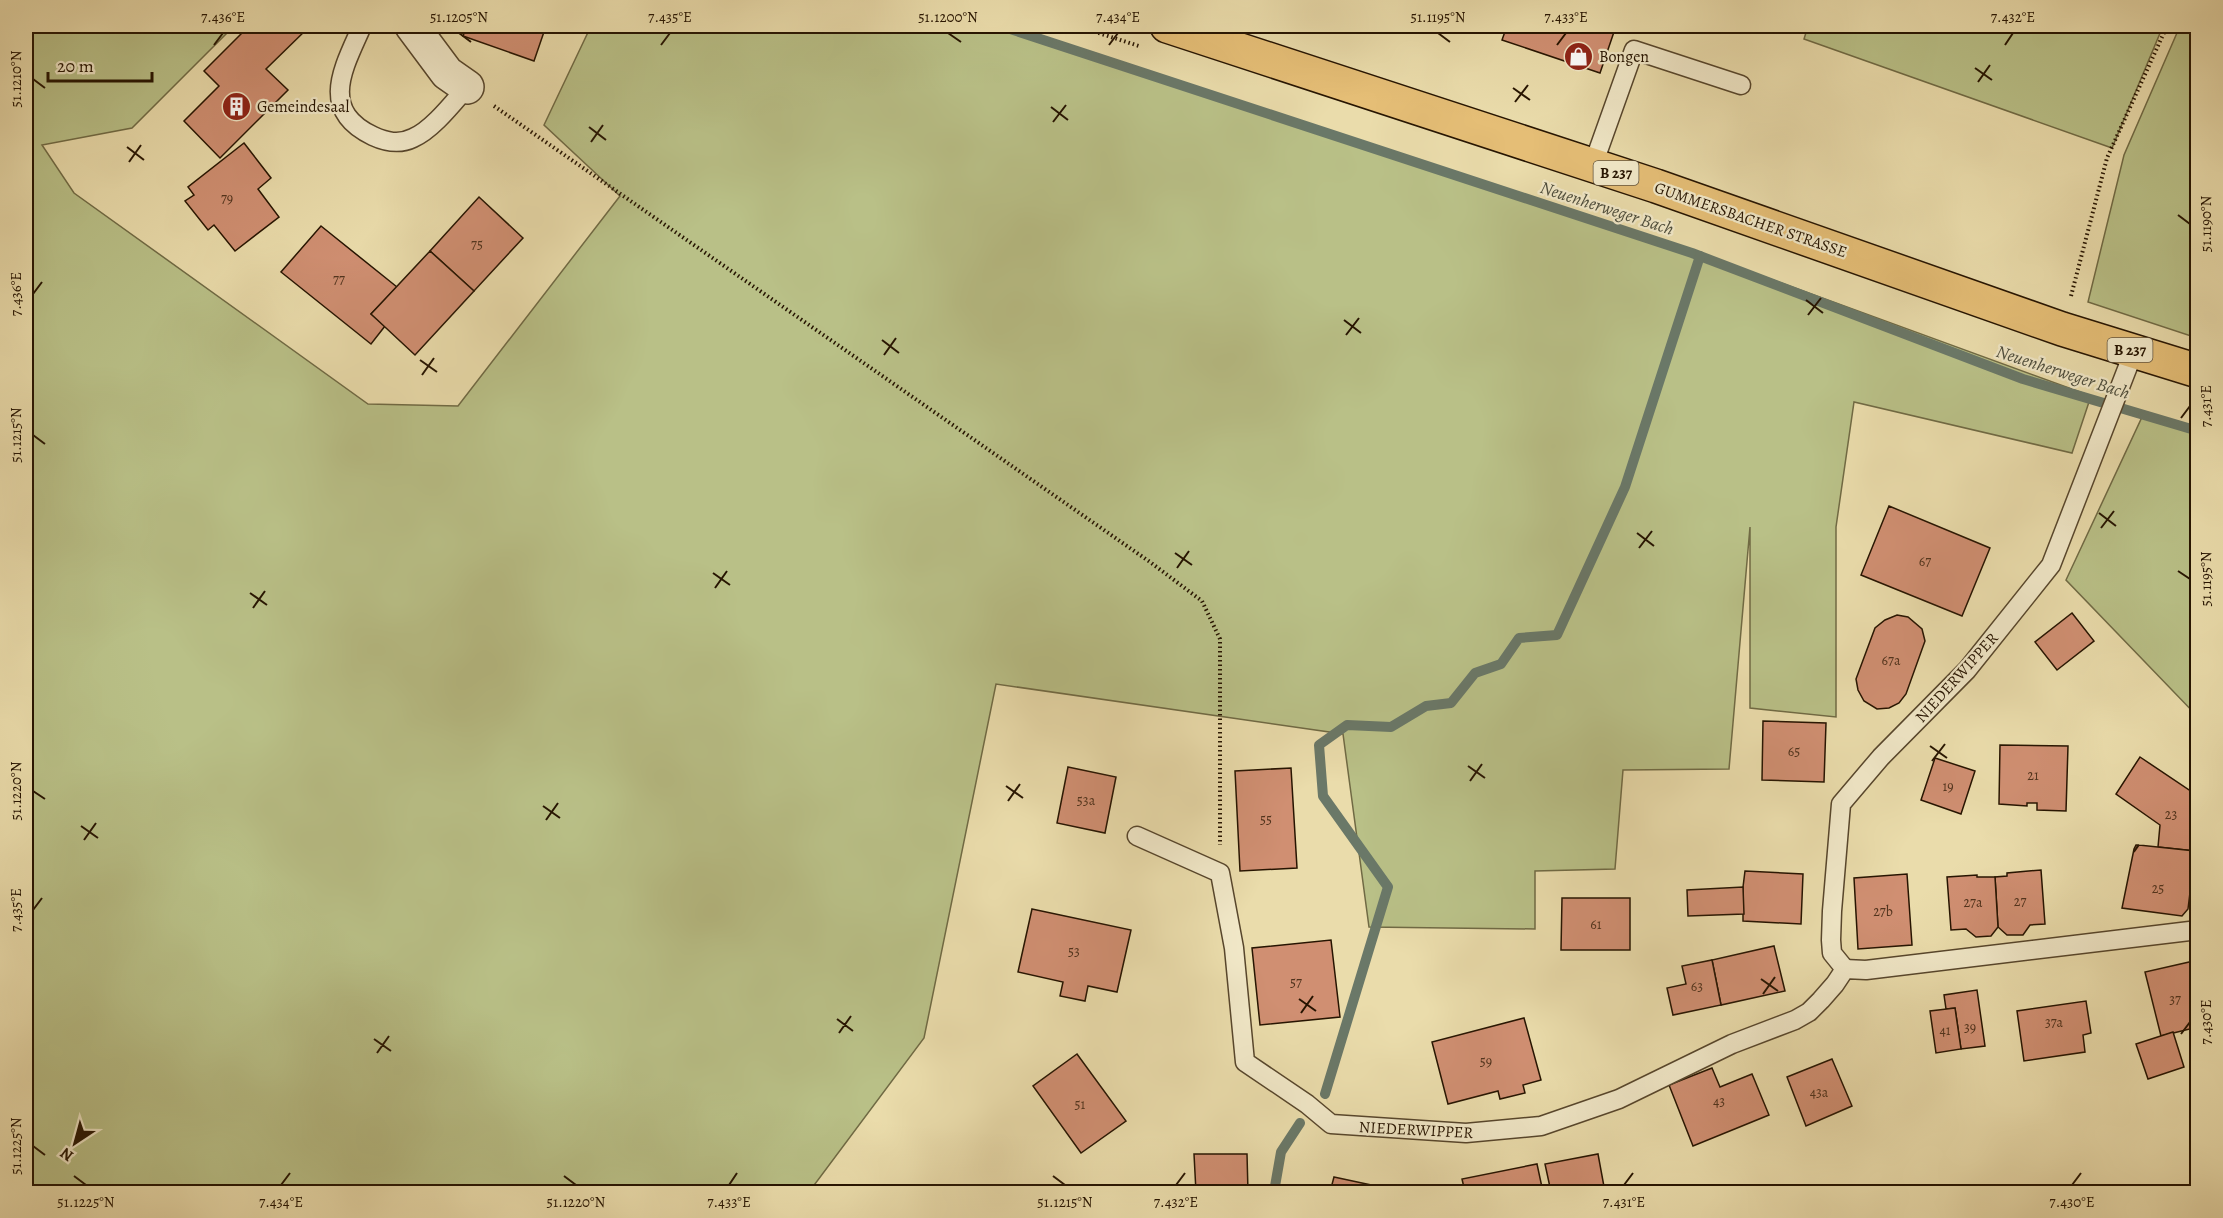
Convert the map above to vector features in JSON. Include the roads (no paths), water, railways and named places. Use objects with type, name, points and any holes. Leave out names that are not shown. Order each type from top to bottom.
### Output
[{"type":"main road","name":"GUMMERSBACHER STRASSE","points":[[1167,26],[1593,165],[2062,329],[2198,370]]},
{"type":"street","points":[[412,26],[447,73],[467,87]]},
{"type":"lane","points":[[362,26],[342,70],[338,89],[344,113],[359,129],[389,143],[412,139],[427,129],[467,87]]},
{"type":"lane","points":[[1593,165],[1634,50],[1741,85]]},
{"type":"lane","name":"NIEDERWIPPER","points":[[1137,836],[1220,873],[1234,948],[1245,1062],[1307,1104],[1330,1124],[1466,1133],[1541,1126],[1619,1099],[1732,1044],[1795,1020],[1809,1012],[1821,1000],[1845,969],[1832,953],[1831,940],[1841,804],[1881,757],[1967,670],[2051,564],[2134,351]]},
{"type":"lane","points":[[1845,969],[1866,970],[2198,930]]},
{"type":"waterway","name":"Neuenherweger Bach","points":[[1001,26],[1692,253],[2023,379],[2198,431]]},
{"type":"waterway","points":[[1325,1094],[1388,887],[1323,796],[1319,745],[1347,725],[1391,727],[1426,706],[1451,703],[1475,673],[1501,664],[1519,638],[1557,635],[1625,487],[1700,256]]},
{"type":"waterway","points":[[1274,1192],[1281,1152],[1300,1123]]},
{"type":"place","name":"Bongen","points":[[1578,56]]},
{"type":"place","name":"Gemeindesaal","points":[[236,106]]}]
